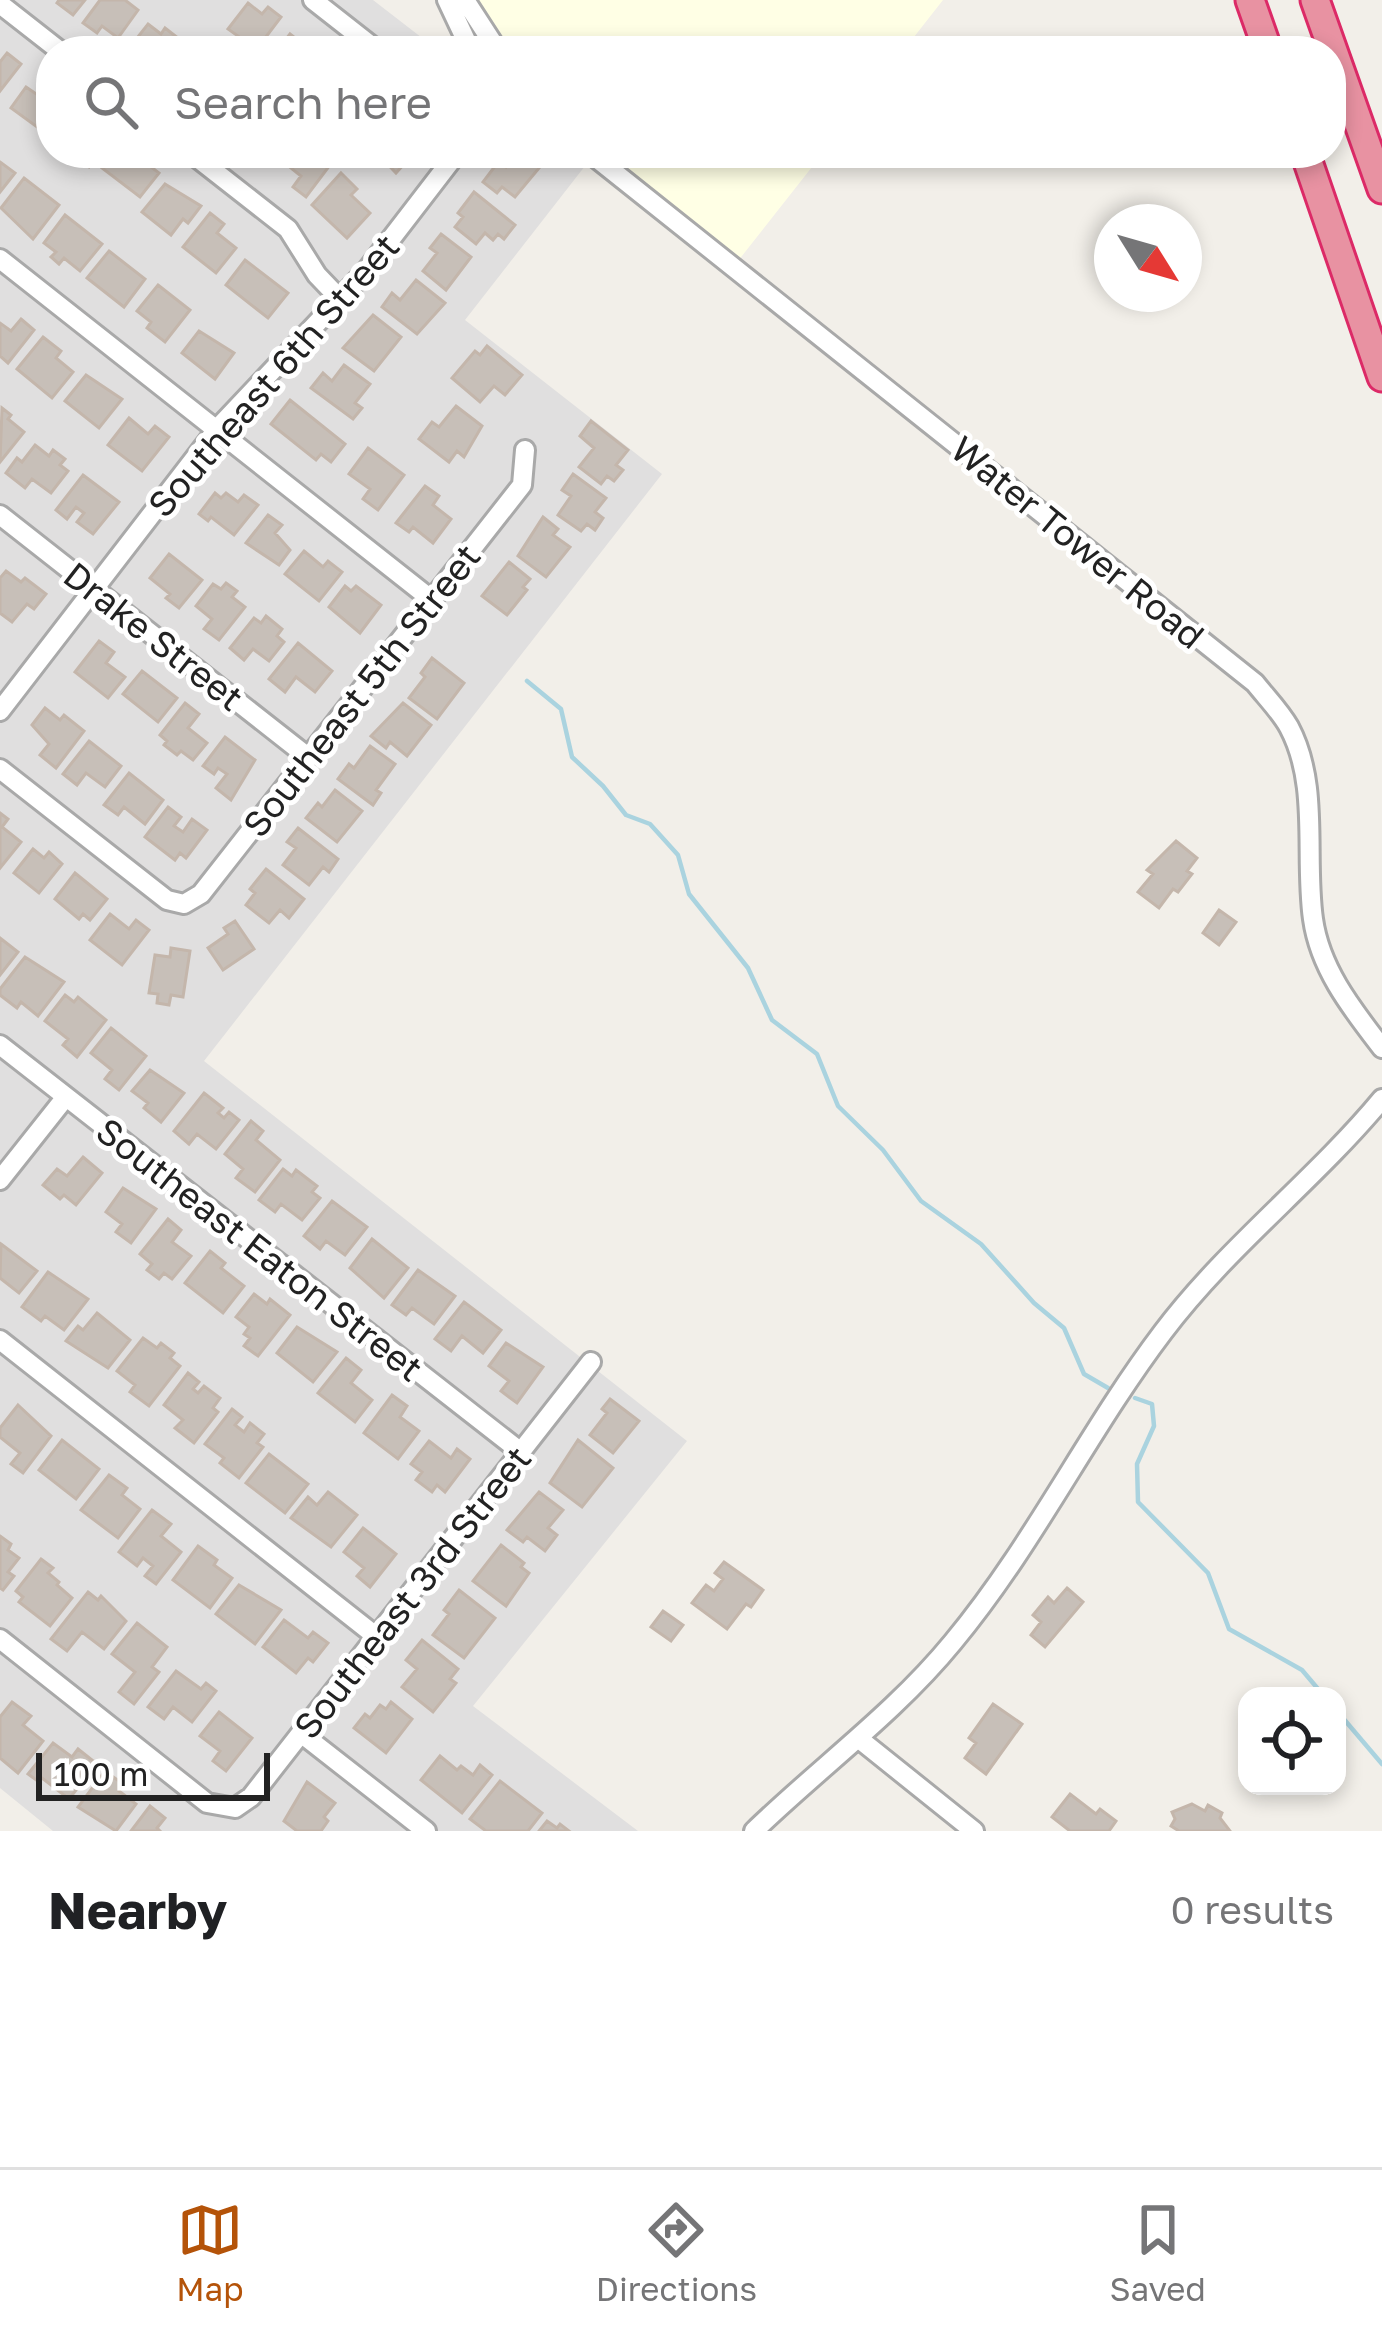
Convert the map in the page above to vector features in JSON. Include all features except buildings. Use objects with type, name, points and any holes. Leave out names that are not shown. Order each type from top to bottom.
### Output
[{"type":"highway","points":[[1250,0],[1263,36]]},
{"type":"highway","points":[[1315,0],[1328,36]]},
{"type":"highway","points":[[1329,0],[1340,36]]},
{"type":"highway","points":[[1346,55],[1352,102]]},
{"type":"highway","points":[[1346,85],[1382,189]]},
{"type":"highway","points":[[1310,168],[1382,377]]},
{"type":"street","points":[[313,0],[358,36]]},
{"type":"street","points":[[447,0],[465,36]]},
{"type":"street","points":[[465,0],[488,36]]},
{"type":"street","points":[[0,4],[41,36]]},
{"type":"street","points":[[209,168],[288,229],[317,275],[339,298]]},
{"type":"street","name":"Southeast 6th Street","points":[[0,711],[218,428],[367,270],[445,168]]},
{"type":"street","name":"Water Tower Road","points":[[609,168],[1255,682],[1290,728],[1307,791],[1313,921],[1324,956],[1342,996],[1382,1048]]},
{"type":"street","points":[[0,259],[432,600]]},
{"type":"street","name":"Southeast 5th Street","points":[[0,769],[167,900],[184,904],[201,894],[522,485],[526,450]]},
{"type":"street","name":"Drake Street","points":[[0,515],[308,758]]},
{"type":"street","name":"Southeast Eaton Street","points":[[0,1045],[521,1452]]},
{"type":"street","points":[[0,1180],[65,1097]]},
{"type":"street","points":[[754,1831],[951,1646],[1164,1330],[1382,1099]]},
{"type":"street","points":[[0,1340],[376,1637]]},
{"type":"street","name":"Southeast 3rd Street","points":[[0,1639],[200,1797],[235,1808],[251,1797],[302,1734],[591,1362]]},
{"type":"street","points":[[302,1734],[426,1831]]},
{"type":"street","points":[[857,1738],[974,1831]]},
{"type":"shaded area","points":[[0,0],[373,0],[420,36],[36,36],[36,168],[583,168],[465,320],[662,474],[204,1061],[687,1441],[473,1706],[638,1831],[53,1831],[0,1788]]},
{"type":"shaded area","points":[[472,0],[943,0],[915,36],[495,36]]},
{"type":"shaded area","points":[[623,168],[811,168],[738,261]]},
{"type":"waterway","points":[[527,681],[561,709],[572,757],[626,815],[650,824],[678,855],[689,894],[748,968],[772,1020],[817,1054],[838,1106],[883,1150],[921,1201],[981,1244],[1034,1303],[1064,1328],[1084,1374],[1108,1388]]},
{"type":"waterway","points":[[1135,1398],[1152,1404],[1154,1426],[1137,1464],[1138,1502],[1208,1573],[1229,1629],[1302,1670],[1316,1687]]},
{"type":"waterway","points":[[1346,1722],[1382,1764]]}]
